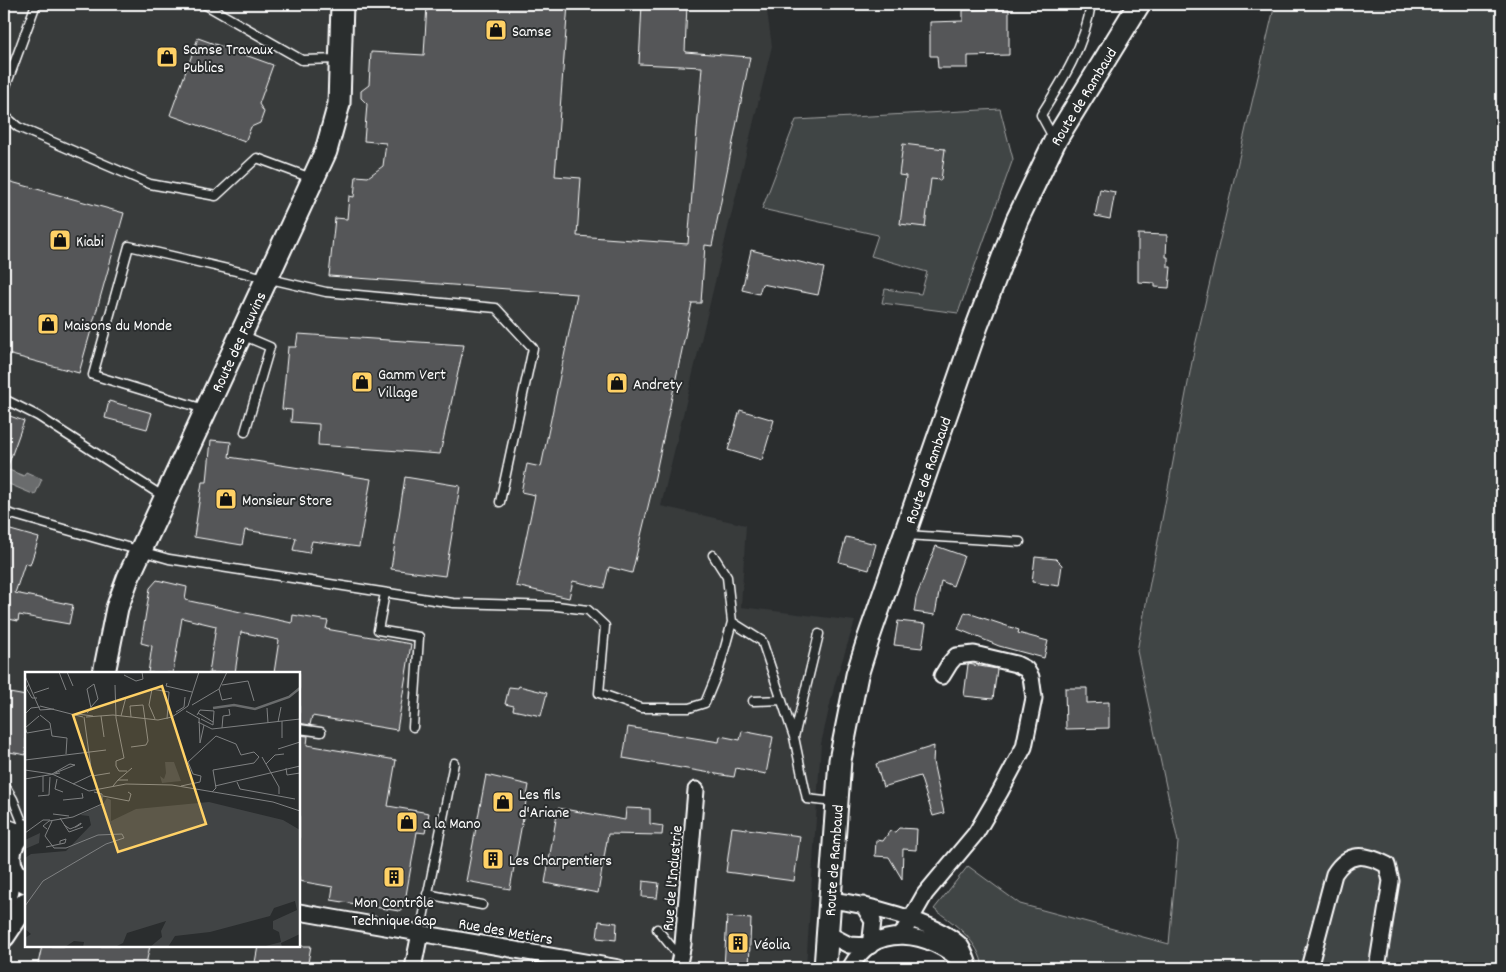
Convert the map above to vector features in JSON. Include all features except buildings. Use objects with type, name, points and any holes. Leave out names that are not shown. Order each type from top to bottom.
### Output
[{"type":"street","name":"Route des Fauvins","points":[[104,672],[117,608],[140,550],[166,498],[326,151],[339,104],[342,59],[342,4]]},
{"type":"street","name":"Route de Rambaud","points":[[825,968],[840,760],[857,675],[904,534],[1017,220],[1055,141],[1139,4]]},
{"type":"street","points":[[901,936],[924,894],[976,833],[1000,792],[1024,747],[1034,698],[1031,677],[1026,669],[1016,664],[974,654],[956,656],[942,676]]},
{"type":"street","name":"Rue de l'Industrie","points":[[679,963],[696,790]]},
{"type":"street","points":[[4,910],[17,837],[25,831]]},
{"type":"street","points":[[1309,968],[1334,874],[1341,863],[1362,856],[1387,865],[1391,881],[1377,968]]},
{"type":"street","points":[[830,900],[863,905],[909,920],[943,934],[958,944],[964,952],[970,968]]},
{"type":"street","points":[[4,936],[25,904]]},
{"type":"street","points":[[863,905],[873,921],[870,946]]},
{"type":"street","name":"Rue des Metiers","points":[[300,912],[619,968]]},
{"type":"street","points":[[414,968],[420,933]]},
{"type":"street","points":[[828,934],[849,945],[870,946]]},
{"type":"street","points":[[850,968],[860,953],[880,940],[901,936],[917,936],[950,951],[970,968]]},
{"type":"lane","points":[[4,91],[36,4]]},
{"type":"lane","points":[[204,4],[302,60],[342,59]]},
{"type":"lane","points":[[1055,141],[1041,115],[1066,74],[1088,25],[1091,4]]},
{"type":"lane","points":[[4,114],[18,128],[150,184],[216,196],[257,158],[313,179]]},
{"type":"lane","points":[[206,410],[93,375],[130,246],[326,292],[496,308],[533,348],[500,502]]},
{"type":"lane","points":[[240,334],[270,347],[245,432]]},
{"type":"lane","points":[[4,399],[38,416],[166,498]]},
{"type":"lane","points":[[4,512],[169,559],[452,602],[557,606],[588,610],[605,626],[600,693],[641,708],[689,708],[705,703],[719,668],[732,622],[727,577],[713,555]]},
{"type":"lane","points":[[904,534],[1020,542]]},
{"type":"lane","points":[[385,593],[378,630],[419,637],[413,727]]},
{"type":"lane","points":[[732,622],[762,641],[794,737],[807,799],[836,802]]},
{"type":"lane","points":[[794,737],[819,634]]},
{"type":"lane","points":[[753,701],[782,700]]},
{"type":"lane","points":[[300,729],[321,732]]},
{"type":"lane","points":[[420,933],[454,763]]},
{"type":"lane","points":[[4,784],[13,799],[25,828]]},
{"type":"lane","points":[[4,822],[25,830]]},
{"type":"lane","points":[[427,894],[482,905]]},
{"type":"lane","points":[[657,930],[679,963]]},
{"type":"shaded area","points":[[4,4],[766,4],[772,46],[661,506],[746,525],[741,607],[855,621],[835,683],[821,744],[806,968],[4,968]]},
{"type":"shaded area","points":[[1275,4],[1502,4],[1502,968],[983,968],[977,950],[965,934],[934,909],[968,866],[1020,904],[1169,944],[1178,842],[1137,651],[1195,346]]},
{"type":"shaded area","points":[[1000,109],[1013,159],[958,313],[882,303],[885,289],[921,294],[927,272],[871,256],[878,235],[762,209],[796,120]]},
{"type":"shaded area","points":[[9,470],[24,476],[26,472],[42,479],[35,495],[4,482]]},
{"type":"place","name":"Samse","points":[[496,30]]},
{"type":"place","name":"Samse Travaux Publics","points":[[167,57]]},
{"type":"place","name":"Kiabi","points":[[60,240]]},
{"type":"place","name":"Maisons du Monde","points":[[48,324]]},
{"type":"place","name":"Gamm Vert Village","points":[[362,382]]},
{"type":"place","name":"Andrety","points":[[617,383]]},
{"type":"place","name":"Monsieur Store","points":[[226,499]]},
{"type":"place","name":"Les fils d'Ariane","points":[[503,802]]},
{"type":"place","name":"a la Mano","points":[[407,822]]},
{"type":"place","name":"Les Charpentiers","points":[[493,859]]},
{"type":"place","name":"Mon Contrôle Technique Gap","points":[[394,877]]},
{"type":"place","name":"Véolia","points":[[738,943]]}]
